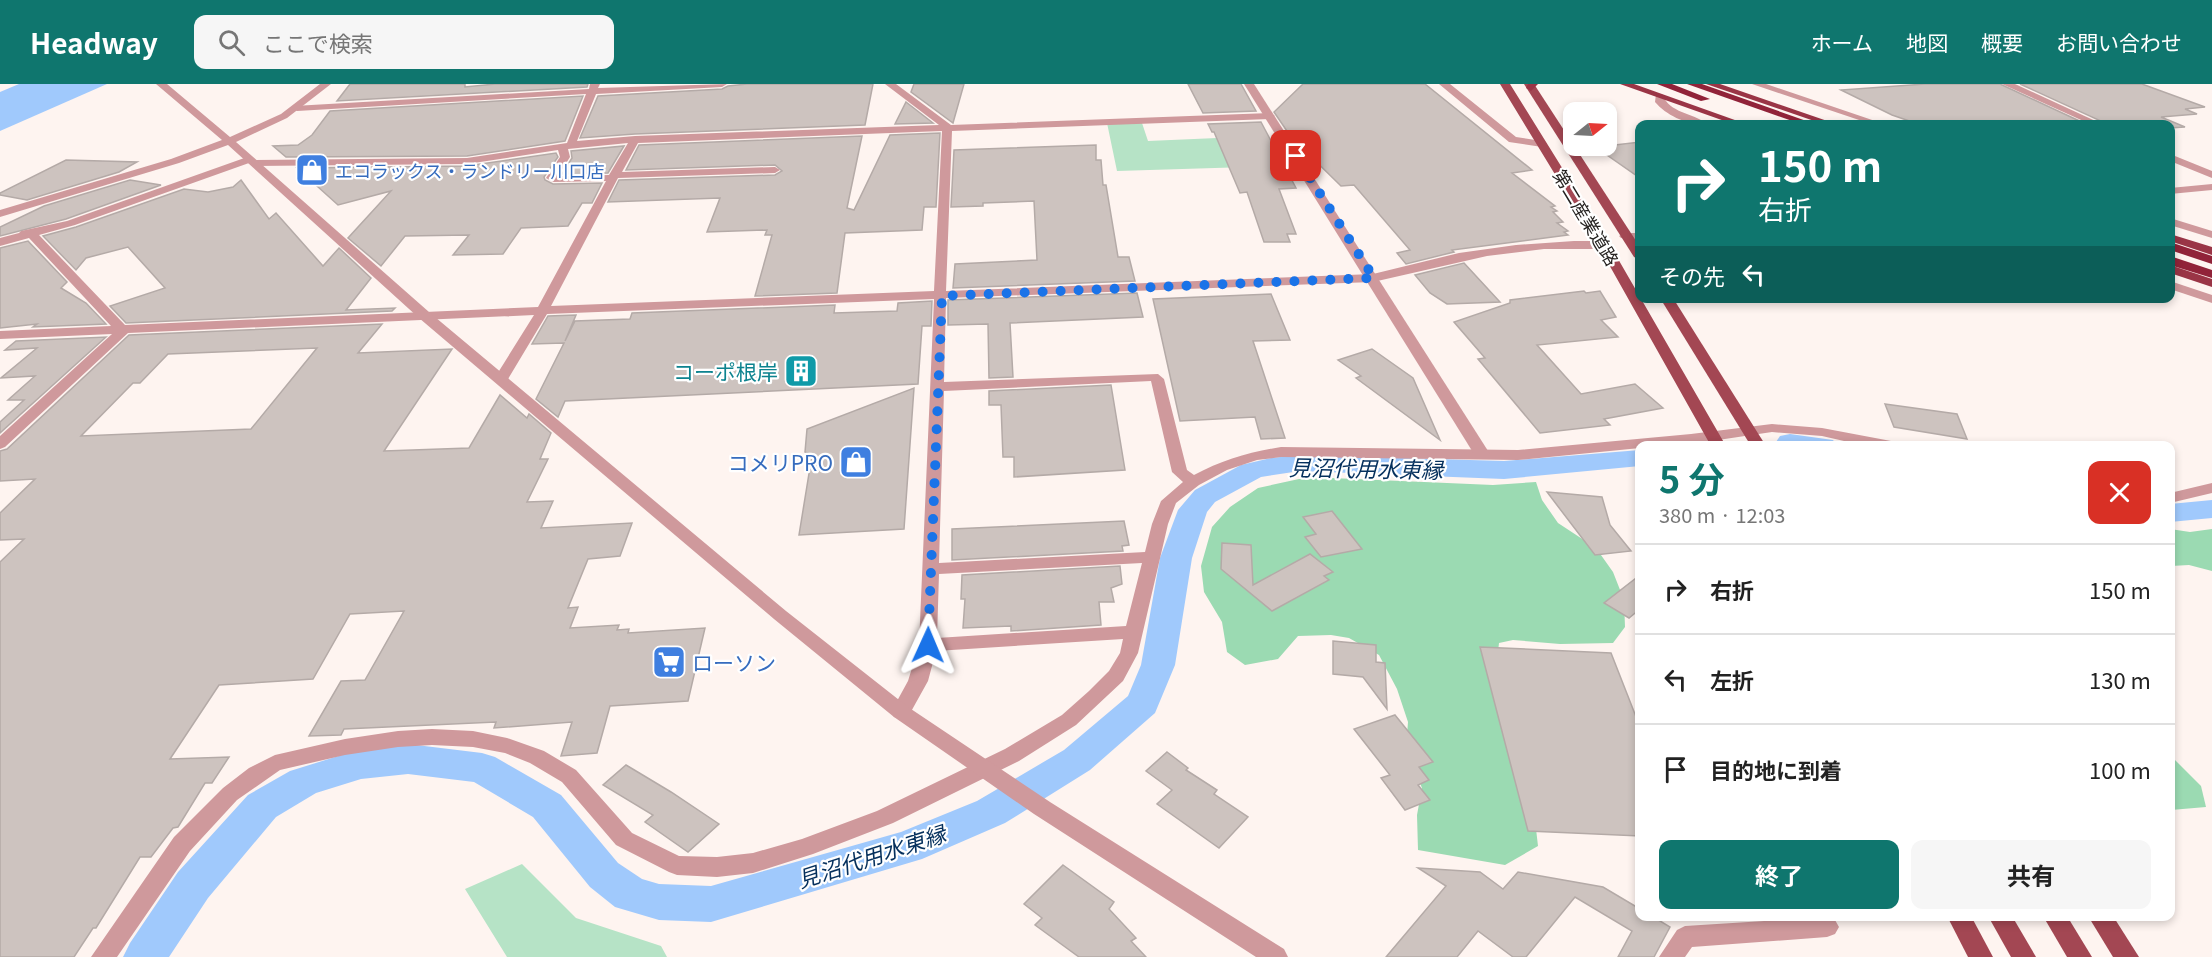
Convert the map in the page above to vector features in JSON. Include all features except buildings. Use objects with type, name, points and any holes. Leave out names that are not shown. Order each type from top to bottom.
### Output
[{"type":"highway","points":[[1625,84],[1735,120]]},
{"type":"highway","points":[[1646,84],[1736,120]]},
{"type":"highway","points":[[1662,84],[1766,120]]},
{"type":"highway","points":[[1692,84],[1798,120]]},
{"type":"highway","points":[[1711,84],[1819,120]]},
{"type":"highway","points":[[1725,84],[1832,120]]},
{"type":"highway","points":[[2175,239],[2212,251]]},
{"type":"highway","points":[[2175,248],[2212,260]]},
{"type":"highway","points":[[2175,262],[2212,274]]},
{"type":"highway","points":[[2175,271],[2212,283]]},
{"type":"main road","name":"第二産業道路","points":[[1505,84],[1635,298]]},
{"type":"main road","name":"第二産業道路","points":[[1531,85],[1635,250]]},
{"type":"main road","name":"第二産業道路","points":[[1638,303],[1717,441]]},
{"type":"main road","points":[[1669,303],[1756,441]]},
{"type":"main road","points":[[1961,921],[1981,957]]},
{"type":"main road","points":[[2002,921],[2024,957]]},
{"type":"main road","points":[[2057,921],[2080,957]]},
{"type":"main road","points":[[2102,921],[2127,957]]},
{"type":"street","points":[[161,84],[230,141],[424,315],[780,615],[901,712],[983,769],[1276,957]]},
{"type":"street","points":[[0,214],[176,161],[230,141],[297,108],[326,84]]},
{"type":"street","points":[[297,108],[593,88],[722,84]]},
{"type":"street","points":[[890,84],[946,127],[948,139],[944,180],[942,296],[936,387],[928,645],[918,681],[901,712]]},
{"type":"street","points":[[1250,84],[1374,278],[1482,454]]},
{"type":"street","points":[[1444,84],[1513,140],[1542,144]]},
{"type":"street","points":[[1757,84],[1867,120]]},
{"type":"street","points":[[2007,84],[2088,120]]},
{"type":"street","points":[[593,88],[566,146],[565,157],[551,178],[553,179],[775,170]]},
{"type":"street","points":[[1659,96],[1660,102],[1670,111],[1692,120]]},
{"type":"street","points":[[0,242],[71,223],[252,161],[467,161],[566,146],[635,139],[1270,116]]},
{"type":"street","points":[[501,380],[543,311],[613,176],[635,139]]},
{"type":"street","points":[[2175,159],[2212,175]]},
{"type":"street","points":[[2175,191],[2212,187]]},
{"type":"street","points":[[2175,223],[2212,235]]},
{"type":"street","points":[[0,232],[32,234],[123,331]]},
{"type":"street","points":[[1625,236],[1635,237]]},
{"type":"street","points":[[0,335],[424,315],[1374,278],[1444,259],[1494,250],[1579,244],[1605,245]]},
{"type":"street","points":[[2175,287],[2212,299]]},
{"type":"street","points":[[0,444],[123,331]]},
{"type":"street","points":[[936,387],[1157,378],[1180,472],[1193,482]]},
{"type":"street","points":[[1717,441],[1749,430],[1796,429],[1869,441]]},
{"type":"street","points":[[103,957],[182,844],[230,794],[275,763],[345,747],[398,739],[432,737],[473,739],[507,746],[537,757],[569,776],[624,839],[677,865],[717,867],[753,862],[805,847],[885,817],[1012,755],[1069,720],[1116,676],[1129,653],[1160,524],[1169,501],[1193,482],[1221,467],[1254,456],[1281,452],[1518,455],[1635,446]]},
{"type":"street","points":[[2175,497],[2212,488]]},
{"type":"street","points":[[930,569],[1152,557]]},
{"type":"street","points":[[928,645],[1134,632]]},
{"type":"street","points":[[1671,957],[1684,936],[1827,927]]},
{"type":"green space","points":[[1107,123],[1142,123],[1148,141],[1263,136],[1280,166],[1117,171]]},
{"type":"green space","points":[[1332,478],[1493,485],[1536,482],[1542,500],[1558,523],[1596,548],[1613,572],[1624,600],[1625,627],[1613,643],[1560,644],[1513,640],[1499,643],[1496,669],[1533,803],[1538,846],[1505,865],[1418,850],[1417,815],[1422,788],[1406,748],[1408,722],[1397,689],[1379,655],[1349,638],[1331,635],[1298,636],[1278,659],[1245,665],[1227,652],[1222,622],[1204,592],[1201,566],[1212,527],[1230,507],[1258,488],[1299,479]]},
{"type":"green space","points":[[2212,529],[2212,571],[2189,565],[2175,566],[2175,530],[2190,532]]},
{"type":"green space","points":[[2175,760],[2201,786],[2206,807],[2175,810]]},
{"type":"green space","points":[[522,864],[576,918],[661,946],[667,957],[507,957],[465,889]]},
{"type":"water","points":[[19,84],[107,84],[0,131],[0,92]]},
{"type":"waterway","name":"見沼代用水東縁","points":[[145,957],[193,885],[262,806],[303,782],[361,764],[408,759],[482,768],[547,806],[604,875],[630,894],[659,902],[711,904],[908,847],[991,812],[1077,760],[1142,704],[1158,665],[1176,558],[1193,510],[1205,496],[1251,471],[1300,463],[1504,470],[1635,458]]},
{"type":"waterway","name":"見沼代用水東縁","points":[[2175,513],[2212,509]]},
{"type":"place","name":"エコラックス・ランドリー川口店","points":[[312,170]]},
{"type":"place","name":"コーポ根岸","points":[[801,371]]},
{"type":"place","name":"コメリPRO","points":[[856,462]]},
{"type":"place","name":"ローソン","points":[[669,662]]},
{"type":"route","points":[[928,645],[936,387],[942,296],[1374,278],[1296,156]]}]
